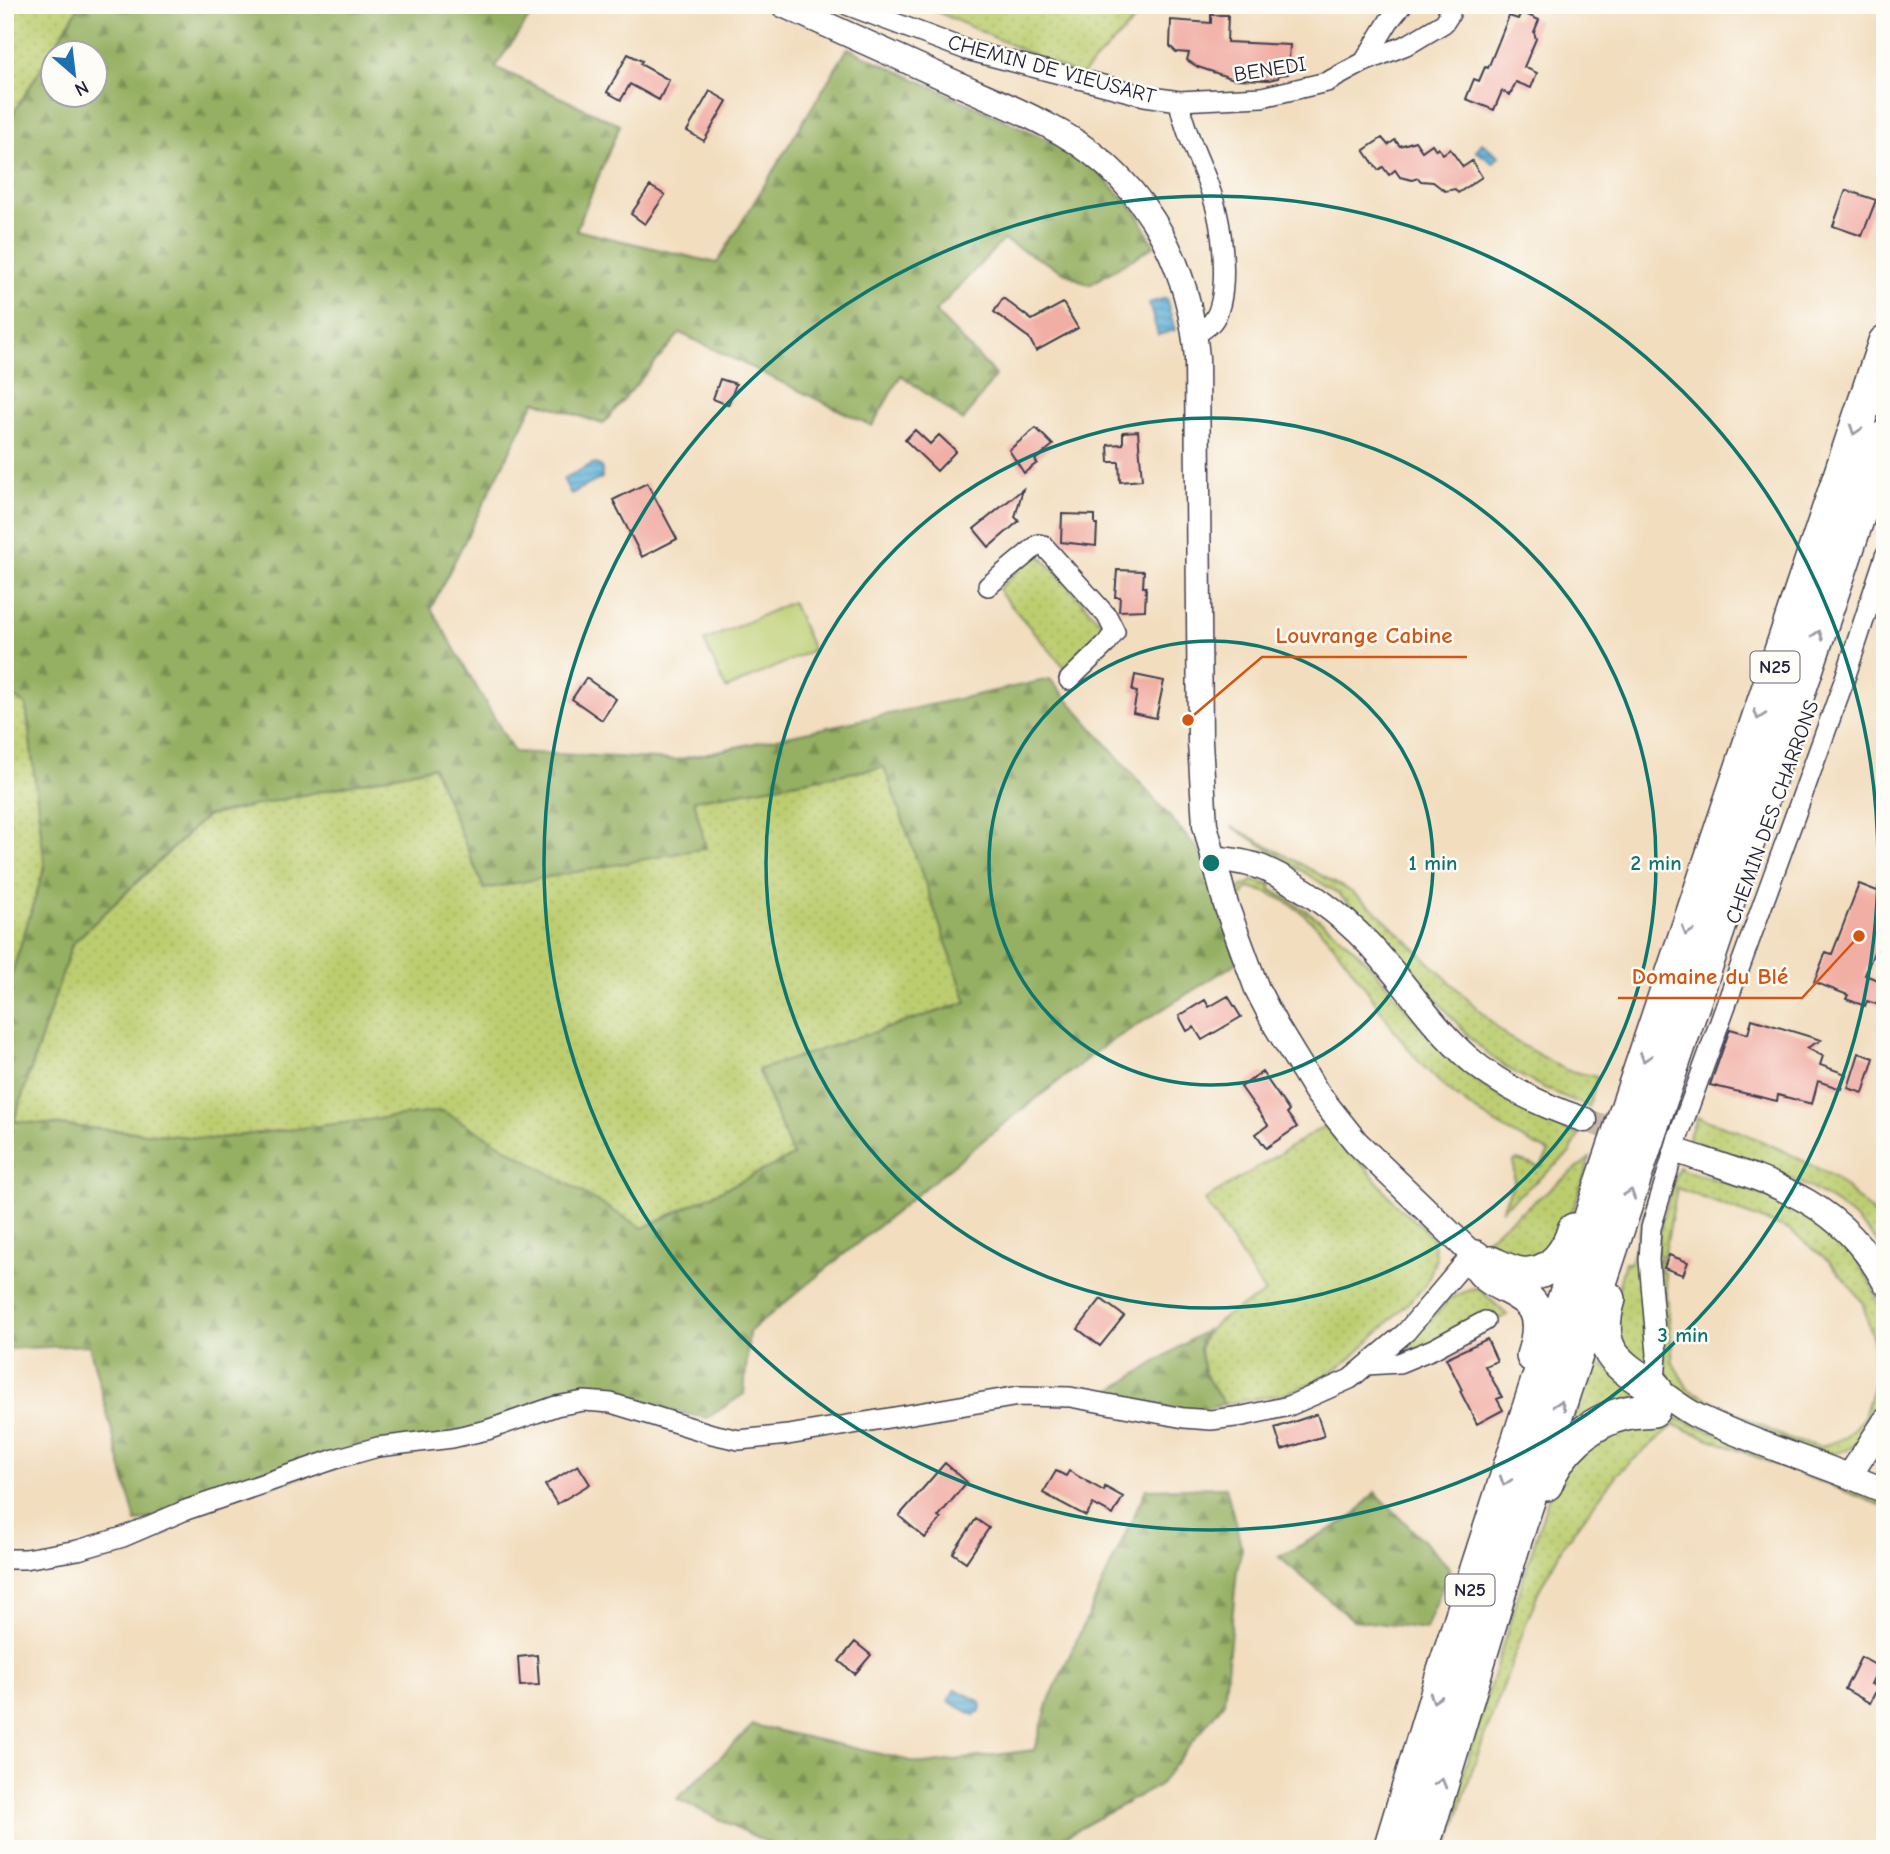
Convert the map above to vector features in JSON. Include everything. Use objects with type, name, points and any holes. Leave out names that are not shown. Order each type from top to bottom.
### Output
[{"type":"highway","name":"N25","points":[[1390,1849],[1430,1714],[1597,1198],[1885,342]]},
{"type":"highway","name":"N25","points":[[1422,1849],[1515,1540],[1885,437]]},
{"type":"highway","points":[[1474,1256],[1516,1273],[1529,1274],[1543,1269],[1564,1254],[1584,1200],[1597,1198]]},
{"type":"highway","points":[[1474,1256],[1479,1269],[1489,1278],[1520,1293],[1535,1313],[1538,1326],[1536,1345],[1517,1402],[1526,1416]]},
{"type":"highway","points":[[1515,1540],[1530,1534],[1549,1476],[1559,1458],[1581,1435],[1605,1420],[1654,1399],[1608,1349],[1603,1333],[1604,1316],[1618,1269],[1609,1259]]},
{"type":"street","name":"CHEMIN DE VIEUSART","points":[[783,5],[1047,124],[1091,152],[1121,179],[1144,205],[1165,239],[1182,278],[1195,335],[1200,742],[1205,825],[1238,941],[1257,989],[1276,1026],[1317,1093],[1356,1142],[1474,1256]]},
{"type":"street","name":"CHEMIN DE VIEUSART","points":[[847,5],[967,50],[1145,96],[1179,101],[1183,124],[1217,213],[1222,258],[1221,306],[1212,322],[1195,335]]},
{"type":"street","points":[[1364,62],[1382,31],[1402,5]]},
{"type":"street","name":"BENEDI","points":[[1179,101],[1262,97],[1326,82],[1364,62],[1409,44],[1444,23],[1450,14],[1447,5]]},
{"type":"street","points":[[988,586],[1039,544],[1044,546],[1107,615],[1115,632],[1069,680]]},
{"type":"street","name":"CHEMIN DES CHARRONS","points":[[1654,1399],[1657,1354],[1650,1260],[1651,1228],[1678,1137],[1844,681],[1885,556]]},
{"type":"street","points":[[1213,858],[1265,868],[1331,909],[1368,943],[1467,1058],[1516,1090],[1556,1110],[1585,1120]]},
{"type":"street","points":[[1683,1153],[1793,1193],[1828,1214],[1857,1240],[1885,1283]]},
{"type":"street","points":[[5,1559],[25,1559],[78,1550],[123,1537],[186,1510],[356,1453],[378,1447],[452,1438],[487,1430],[556,1406],[584,1401],[611,1403],[740,1440],[788,1436],[1018,1396],[1070,1397],[1184,1418],[1211,1420],[1243,1416],[1289,1406],[1350,1379],[1406,1332],[1474,1256]]},
{"type":"street","points":[[1367,1365],[1399,1363],[1433,1349],[1485,1321]]},
{"type":"street","points":[[1654,1399],[1786,1454],[1850,1475],[1885,1491]]},
{"type":"street","points":[[1850,1475],[1885,1422]]},
{"type":"green space","points":[[5,5],[80,5],[60,38],[38,38],[38,74],[11,118],[5,116]]},
{"type":"green space","points":[[80,5],[538,5],[495,67],[620,125],[576,230],[717,263],[848,48],[1083,156],[1137,212],[1154,246],[1089,285],[1003,240],[935,312],[996,375],[963,421],[901,375],[872,426],[680,333],[603,424],[535,401],[431,608],[514,752],[676,760],[1050,679],[1201,853],[1238,962],[1104,1046],[992,1133],[749,1332],[744,1394],[707,1418],[595,1397],[136,1522],[89,1345],[5,1349],[5,1142],[13,1122],[5,1119],[5,1009],[9,983],[45,866],[26,705],[5,691],[5,116],[11,117],[38,73],[38,108],[108,108],[108,38],[60,38]],"holes":[[[433,767],[484,889],[706,848],[694,800],[884,767],[967,1002],[758,1070],[793,1156],[643,1228],[443,1111],[211,1139],[14,1121],[72,944],[206,816]]]},
{"type":"green space","points":[[922,5],[1150,5],[1080,76]]},
{"type":"green space","points":[[1037,552],[1107,629],[1072,668],[1066,669],[1001,594],[999,588]]},
{"type":"green space","points":[[792,602],[813,650],[726,689],[704,641]]},
{"type":"green space","points":[[5,691],[26,705],[45,866],[9,983],[5,982]]},
{"type":"green space","points":[[433,766],[705,848],[693,800],[885,767],[967,1002],[758,1070],[793,1156],[643,1229],[443,1111],[211,1139],[14,1121],[72,944],[207,816]]},
{"type":"green space","points":[[1231,826],[1350,891],[1375,910],[1506,1036],[1566,1070],[1597,1077],[1589,1107],[1527,1079],[1493,1058],[1465,1032],[1403,959],[1337,893]]},
{"type":"green space","points":[[1253,881],[1272,885],[1270,889],[1313,915],[1339,935],[1375,971],[1431,1038],[1469,1075],[1520,1108],[1576,1134],[1580,1133],[1569,1154],[1501,1210],[1514,1183],[1514,1161],[1540,1167],[1549,1152],[1484,1116],[1426,1069],[1407,1047],[1347,962],[1301,912],[1276,896],[1247,888],[1236,908],[1239,888]]},
{"type":"green space","points":[[1697,1117],[1741,1132],[1834,1177],[1873,1213],[1885,1232],[1885,1254],[1868,1232],[1847,1212],[1797,1181],[1741,1157],[1687,1140]]},
{"type":"green space","points":[[1329,1123],[1399,1208],[1422,1226],[1432,1239],[1436,1258],[1426,1285],[1351,1359],[1316,1381],[1288,1393],[1224,1404],[1206,1376],[1201,1360],[1201,1346],[1214,1325],[1265,1293],[1205,1200]]},
{"type":"green space","points":[[1590,1158],[1565,1236],[1540,1264],[1483,1250],[1483,1241]]},
{"type":"green space","points":[[1679,1166],[1682,1170],[1758,1193],[1812,1219],[1836,1238],[1863,1271],[1877,1299],[1885,1356],[1880,1400],[1864,1436],[1852,1447],[1821,1455],[1690,1403],[1669,1383],[1665,1369],[1657,1258],[1663,1260],[1660,1271],[1665,1273],[1673,1363],[1688,1389],[1788,1439],[1820,1447],[1845,1438],[1864,1417],[1875,1380],[1873,1339],[1862,1301],[1830,1262],[1789,1230],[1677,1188],[1664,1257],[1657,1254],[1662,1220]]},
{"type":"green space","points":[[1652,1189],[1657,1191],[1652,1354],[1646,1365],[1612,1333],[1612,1312],[1625,1262],[1630,1263]]},
{"type":"green space","points":[[1477,1287],[1507,1315],[1408,1352],[1407,1346],[1450,1298]]},
{"type":"green space","points":[[1206,1330],[1199,1348],[1205,1375],[1224,1404],[1191,1414],[1104,1395]]},
{"type":"green space","points":[[1594,1360],[1644,1393],[1569,1434]]},
{"type":"green space","points":[[1642,1416],[1670,1416],[1693,1424],[1884,1499],[1883,1506],[1674,1425],[1618,1473],[1564,1544],[1538,1592],[1471,1773],[1448,1849],[1440,1849],[1554,1479],[1564,1463]]},
{"type":"green space","points":[[1226,1487],[1242,1549],[1237,1569],[1224,1702],[1159,1785],[1042,1849],[781,1849],[677,1799],[753,1725],[924,1764],[1034,1750],[1050,1698],[1146,1489]]},
{"type":"green space","points":[[1375,1492],[1450,1568],[1426,1629],[1353,1620],[1279,1557],[1353,1517]]},
{"type":"water","points":[[1482,143],[1499,156],[1493,163],[1476,151]]},
{"type":"water","points":[[1166,298],[1175,330],[1158,335],[1149,303]]},
{"type":"water","points":[[594,463],[602,467],[602,478],[571,494],[563,479]]},
{"type":"water","points":[[955,1689],[981,1702],[980,1712],[974,1715],[948,1701]]},
{"type":"building","points":[[1521,12],[1539,20],[1534,32],[1536,39],[1524,67],[1537,73],[1531,88],[1516,82],[1510,95],[1502,91],[1494,110],[1466,99],[1474,79],[1479,81],[1485,67],[1488,68],[1509,16],[1518,19]]},
{"type":"building","points":[[1211,15],[1228,15],[1227,42],[1290,45],[1288,74],[1269,80],[1234,79],[1198,67],[1187,60],[1189,53],[1176,52],[1170,46],[1171,20],[1211,23]]},
{"type":"building","points":[[628,54],[669,80],[659,100],[630,84],[621,100],[607,92]]},
{"type":"building","points":[[710,91],[727,101],[704,141],[687,131]]},
{"type":"building","points":[[1382,138],[1388,145],[1395,140],[1400,146],[1415,141],[1422,151],[1432,144],[1443,154],[1450,149],[1463,167],[1472,161],[1482,177],[1458,193],[1455,189],[1445,191],[1433,182],[1400,177],[1395,170],[1389,175],[1383,167],[1378,170],[1364,150]]},
{"type":"building","points":[[650,186],[665,195],[645,224],[631,214]]},
{"type":"building","points":[[1846,190],[1876,200],[1862,236],[1833,226]]},
{"type":"building","points":[[1003,298],[1032,320],[1063,303],[1078,328],[1036,351],[1029,338],[994,312]]},
{"type":"building","points":[[720,379],[736,384],[728,405],[713,399]]},
{"type":"building","points":[[1036,428],[1053,445],[1024,473],[1009,450]]},
{"type":"building","points":[[915,430],[930,444],[939,435],[956,451],[937,471],[905,440]]},
{"type":"building","points":[[1138,431],[1142,480],[1120,482],[1119,462],[1109,462],[1108,445],[1123,444],[1123,432]]},
{"type":"building","points":[[647,483],[677,539],[642,557],[613,500]]},
{"type":"building","points":[[1023,489],[1015,517],[1019,521],[989,547],[974,529]]},
{"type":"building","points":[[1062,514],[1095,515],[1096,546],[1061,542]]},
{"type":"building","points":[[1117,570],[1144,571],[1145,610],[1119,611],[1120,597],[1115,597]]},
{"type":"building","points":[[1135,675],[1164,681],[1156,718],[1133,713],[1137,692],[1132,691]]},
{"type":"building","points":[[586,678],[616,699],[602,720],[572,699]]},
{"type":"building","points":[[1859,884],[1885,894],[1885,924],[1865,975],[1885,983],[1882,1006],[1867,1001],[1865,1006],[1846,999],[1848,995],[1814,982],[1826,952],[1832,954]]},
{"type":"building","points":[[1228,996],[1241,1017],[1202,1040],[1194,1027],[1187,1031],[1179,1016],[1205,1000],[1209,1007]]},
{"type":"building","points":[[1752,1019],[1821,1040],[1807,1048],[1823,1056],[1820,1065],[1846,1074],[1841,1089],[1818,1081],[1812,1104],[1778,1095],[1777,1101],[1710,1085],[1730,1029],[1748,1034]]},
{"type":"building","points":[[1859,1053],[1874,1058],[1863,1093],[1848,1088]]},
{"type":"building","points":[[1262,1072],[1297,1127],[1266,1148],[1256,1134],[1268,1125],[1241,1087]]},
{"type":"building","points":[[1669,1255],[1688,1262],[1683,1275],[1664,1268]]},
{"type":"building","points":[[1101,1299],[1124,1316],[1100,1346],[1078,1329]]},
{"type":"building","points":[[1487,1339],[1497,1361],[1485,1366],[1502,1397],[1497,1399],[1503,1410],[1477,1424],[1446,1358]]},
{"type":"building","points":[[1317,1414],[1324,1436],[1282,1450],[1275,1428]]},
{"type":"building","points":[[945,1463],[967,1482],[938,1517],[941,1519],[925,1538],[899,1516]]},
{"type":"building","points":[[578,1465],[590,1484],[557,1504],[545,1485]]},
{"type":"building","points":[[1056,1471],[1066,1476],[1069,1471],[1104,1491],[1105,1487],[1123,1497],[1113,1515],[1093,1504],[1086,1516],[1043,1493]]},
{"type":"building","points":[[976,1519],[989,1528],[966,1562],[953,1553]]},
{"type":"building","points":[[855,1642],[871,1655],[855,1674],[839,1661]]},
{"type":"building","points":[[537,1655],[539,1685],[520,1686],[518,1657]]},
{"type":"building","points":[[1861,1657],[1879,1667],[1871,1684],[1878,1687],[1870,1703],[1845,1689]]},
{"type":"tunnel","points":[[1585,1120],[1683,1153]]},
{"type":"place","name":"Louvrange Cabine","points":[[1188,720]]},
{"type":"place","name":"Domaine du Blé","points":[[1859,936]]}]
